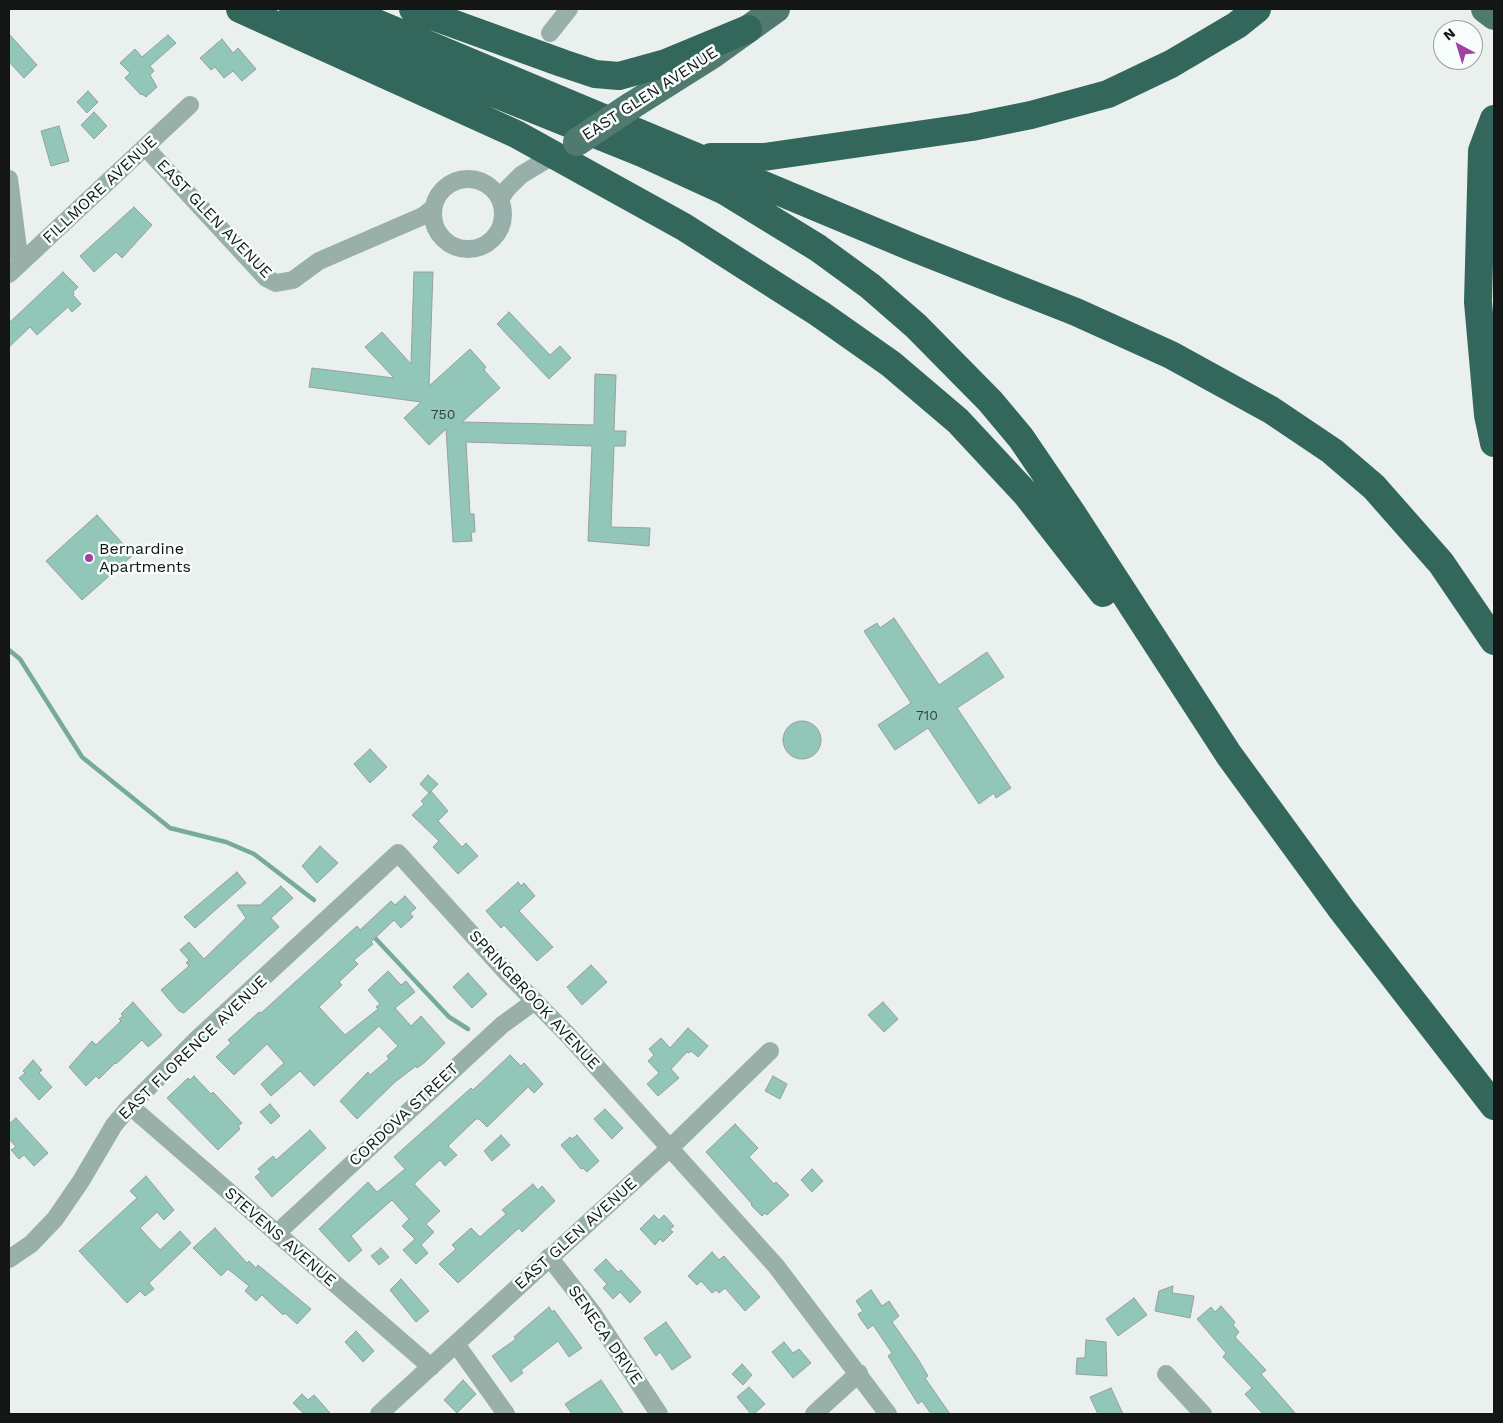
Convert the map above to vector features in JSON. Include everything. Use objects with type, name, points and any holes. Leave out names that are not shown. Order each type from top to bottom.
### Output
[{"type":"highway","points":[[240,9],[477,115],[554,155],[651,208],[788,293],[891,364],[958,421],[1026,494],[1081,562],[1261,825],[1327,910],[1412,1002]]},
{"type":"highway","points":[[294,9],[444,74],[642,153],[725,192],[818,248],[870,286],[916,326],[990,401],[1026,445],[1229,754],[1342,910],[1494,1106]]},
{"type":"highway","points":[[344,9],[914,248],[1122,332],[1171,355],[1271,410],[1332,452],[1374,487],[1441,564],[1494,641]]},
{"type":"highway","points":[[413,9],[570,66],[596,74],[619,76],[666,63],[748,29]]},
{"type":"highway","points":[[687,153],[716,158],[764,157],[972,127],[1031,115],[1108,94],[1172,64],[1237,25],[1257,9]]},
{"type":"highway","points":[[1494,119],[1482,151],[1478,302],[1488,415],[1494,443]]},
{"type":"main road","name":"EAST GLEN AVENUE","points":[[554,155],[712,55],[776,9]]},
{"type":"main road","points":[[1485,9],[1494,16]]},
{"type":"street","points":[[550,33],[569,9]]},
{"type":"street","name":"FILLMORE AVENUE","points":[[14,269],[190,105]]},
{"type":"street","name":"EAST GLEN AVENUE","points":[[146,148],[266,278],[276,284],[293,280],[319,261],[423,216],[433,208],[438,195],[456,180],[469,178],[488,185],[522,176]]},
{"type":"street","name":"EAST GLEN AVENUE","points":[[391,229],[414,228],[440,237],[449,244],[465,249],[481,247],[491,241],[498,232],[503,220],[500,199],[507,188],[554,155]]},
{"type":"street","points":[[9,179],[14,269]]},
{"type":"street","points":[[488,185],[500,199]]},
{"type":"street","points":[[433,208],[435,227],[440,237]]},
{"type":"street","name":"SPRINGBROOK AVENUE","points":[[398,853],[567,1034],[776,1266],[859,1373],[888,1414]]},
{"type":"street","name":"EAST FLORENCE AVENUE","points":[[9,1259],[30,1244],[54,1219],[81,1181],[114,1126],[130,1106],[198,1039],[398,853]]},
{"type":"street","name":"CORDOVA STREET","points":[[277,1233],[480,1045],[535,1001]]},
{"type":"street","name":"EAST GLEN AVENUE","points":[[379,1414],[670,1148],[770,1051]]},
{"type":"street","name":"STEVENS AVENUE","points":[[130,1106],[430,1367]]},
{"type":"street","name":"SENECA DRIVE","points":[[549,1257],[592,1312],[659,1414]]},
{"type":"street","points":[[456,1344],[506,1414]]},
{"type":"street","points":[[814,1414],[859,1373]]},
{"type":"street","points":[[1166,1374],[1203,1414]]},
{"type":"building","points":[[9,34],[37,65],[24,78],[9,62]]},
{"type":"building","points":[[168,35],[176,43],[150,66],[154,71],[150,75],[157,87],[146,97],[141,95],[125,78],[130,73],[120,63],[135,49],[142,57]]},
{"type":"building","points":[[222,39],[233,53],[238,48],[256,69],[242,81],[233,71],[224,78],[215,67],[211,70],[200,58]]},
{"type":"building","points":[[88,91],[98,102],[87,113],[77,102]]},
{"type":"building","points":[[94,112],[107,126],[94,139],[81,125]]},
{"type":"building","points":[[59,126],[69,161],[51,166],[41,131]]},
{"type":"building","points":[[134,207],[152,225],[122,258],[116,252],[94,272],[80,256]]},
{"type":"building","points":[[63,272],[78,287],[73,292],[73,295],[81,304],[72,312],[68,307],[37,335],[30,327],[9,347],[9,323]]},
{"type":"building","points":[[414,272],[433,272],[429,386],[470,349],[486,367],[484,370],[500,388],[462,422],[594,425],[595,374],[616,375],[614,431],[626,431],[625,446],[614,446],[611,527],[650,528],[649,546],[588,541],[592,446],[466,442],[470,514],[474,514],[475,532],[471,532],[472,541],[453,542],[446,429],[429,445],[404,418],[421,402],[309,387],[312,368],[394,378],[365,347],[382,332],[411,364]]},
{"type":"building","points":[[509,312],[550,355],[560,346],[571,358],[549,379],[497,324]]},
{"type":"building","name":"Bernardine Apartments","points":[[97,515],[133,555],[82,600],[46,561]]},
{"type":"building","points":[[894,618],[939,685],[987,652],[1004,677],[957,708],[1011,788],[996,798],[994,793],[979,804],[928,728],[895,750],[878,725],[911,703],[864,631],[877,623],[880,628]]},
{"type":"building","points":[[802,721],[815,727],[821,740],[815,753],[802,759],[789,753],[783,740],[789,727]]},
{"type":"building","points":[[370,749],[387,767],[370,783],[354,764]]},
{"type":"building","points":[[428,775],[438,784],[429,793],[420,784]]},
{"type":"building","points":[[431,791],[448,811],[438,821],[462,847],[466,843],[478,856],[458,874],[433,847],[439,841],[412,815],[424,804],[421,801]]},
{"type":"building","points":[[320,846],[338,863],[317,883],[302,866]]},
{"type":"building","points":[[237,872],[246,883],[195,928],[184,917]]},
{"type":"building","points":[[518,882],[521,886],[524,883],[535,896],[519,911],[553,947],[537,961],[504,925],[501,928],[486,911]]},
{"type":"building","points":[[281,886],[293,898],[271,918],[279,927],[184,1013],[179,1011],[161,990],[189,966],[186,963],[189,960],[180,950],[189,942],[204,959],[246,918],[237,905],[260,905]]},
{"type":"building","points":[[405,896],[416,908],[410,913],[413,917],[401,928],[394,920],[371,942],[373,944],[354,960],[358,964],[339,982],[342,985],[319,1007],[345,1035],[378,1009],[376,1007],[380,1004],[368,990],[388,971],[401,985],[406,981],[415,992],[395,1008],[411,1026],[421,1016],[445,1043],[424,1063],[417,1068],[416,1066],[395,1082],[357,1119],[340,1101],[368,1072],[370,1075],[389,1059],[387,1056],[398,1046],[379,1026],[314,1086],[300,1071],[271,1096],[261,1084],[284,1063],[267,1044],[234,1075],[216,1057],[231,1043],[228,1040],[259,1012],[261,1013],[357,926],[360,930],[391,901],[395,905]]},
{"type":"building","points":[[591,965],[607,982],[582,1005],[567,987]]},
{"type":"building","points":[[468,973],[487,994],[472,1008],[453,987]]},
{"type":"building","points":[[133,1002],[162,1035],[148,1047],[142,1040],[99,1079],[96,1076],[86,1086],[69,1067],[92,1041],[96,1045],[121,1021],[119,1019],[123,1016],[121,1014]]},
{"type":"building","points":[[883,1002],[898,1019],[884,1032],[868,1015]]},
{"type":"building","points":[[688,1028],[708,1046],[698,1057],[691,1051],[687,1052],[671,1069],[679,1078],[658,1096],[647,1084],[659,1073],[648,1061],[654,1055],[649,1049],[661,1038],[670,1048]]},
{"type":"building","points":[[510,1055],[521,1066],[524,1063],[543,1084],[534,1093],[528,1087],[487,1127],[479,1119],[476,1119],[448,1146],[457,1155],[445,1166],[440,1160],[414,1184],[440,1211],[426,1224],[434,1232],[421,1245],[428,1253],[416,1264],[403,1250],[415,1239],[402,1226],[409,1219],[392,1200],[351,1236],[362,1250],[349,1262],[319,1229],[368,1182],[377,1192],[405,1169],[394,1157],[471,1088],[473,1090]]},
{"type":"building","points":[[33,1060],[42,1070],[39,1073],[52,1087],[39,1100],[19,1078],[25,1073],[23,1071]]},
{"type":"building","points":[[194,1076],[211,1094],[213,1092],[242,1123],[238,1126],[240,1129],[218,1150],[167,1098],[188,1078],[190,1080]]},
{"type":"building","points":[[773,1076],[787,1084],[780,1099],[765,1091]]},
{"type":"building","points":[[270,1104],[280,1116],[271,1124],[260,1112]]},
{"type":"building","points":[[605,1109],[623,1128],[612,1139],[594,1119]]},
{"type":"building","points":[[16,1118],[48,1153],[34,1166],[24,1155],[19,1159],[11,1150],[16,1147],[9,1139],[9,1124]]},
{"type":"building","points":[[735,1124],[758,1148],[749,1157],[774,1184],[776,1182],[789,1195],[767,1215],[765,1213],[762,1216],[751,1205],[706,1152]]},
{"type":"building","points":[[310,1130],[326,1148],[272,1197],[255,1177],[261,1172],[258,1169],[273,1156],[276,1160]]},
{"type":"building","points":[[501,1135],[510,1145],[492,1161],[484,1151]]},
{"type":"building","points":[[577,1135],[599,1161],[587,1172],[583,1168],[581,1169],[561,1145],[570,1137],[572,1139]]},
{"type":"building","points":[[812,1169],[823,1181],[812,1192],[801,1180]]},
{"type":"building","points":[[146,1176],[174,1210],[164,1220],[157,1212],[140,1228],[160,1250],[180,1231],[191,1243],[149,1283],[154,1289],[145,1296],[140,1291],[127,1303],[79,1251],[137,1198],[130,1191]]},
{"type":"building","points":[[533,1184],[538,1190],[542,1186],[555,1201],[522,1232],[519,1228],[458,1283],[439,1264],[456,1249],[452,1245],[471,1228],[480,1237],[506,1214],[502,1210]]},
{"type":"building","points":[[654,1215],[659,1220],[664,1215],[674,1226],[670,1229],[673,1232],[663,1242],[660,1239],[655,1245],[640,1229]]},
{"type":"building","points":[[215,1228],[247,1263],[249,1261],[256,1268],[258,1265],[311,1309],[297,1324],[285,1313],[283,1315],[262,1295],[256,1301],[245,1291],[249,1286],[228,1269],[221,1276],[193,1248]]},
{"type":"building","points":[[381,1248],[389,1257],[379,1265],[371,1256]]},
{"type":"building","points":[[712,1252],[719,1260],[724,1256],[760,1297],[745,1311],[725,1288],[719,1293],[716,1290],[712,1293],[701,1281],[697,1285],[688,1276]]},
{"type":"building","points":[[606,1259],[618,1272],[621,1270],[641,1292],[630,1303],[620,1292],[613,1299],[603,1288],[607,1284],[594,1270]]},
{"type":"building","points":[[401,1279],[429,1311],[416,1322],[390,1290]]},
{"type":"building","points":[[1173,1286],[1172,1293],[1194,1296],[1190,1318],[1155,1311],[1159,1291]]},
{"type":"building","points":[[871,1290],[882,1306],[889,1301],[899,1316],[892,1322],[918,1359],[928,1376],[925,1378],[950,1414],[931,1414],[922,1401],[918,1404],[888,1356],[892,1353],[873,1325],[868,1329],[860,1318],[858,1314],[863,1311],[856,1301]]},
{"type":"building","points":[[1134,1298],[1147,1315],[1118,1336],[1106,1319]]},
{"type":"building","points":[[1221,1306],[1235,1322],[1233,1325],[1239,1332],[1235,1337],[1266,1370],[1261,1374],[1296,1414],[1263,1414],[1245,1394],[1252,1388],[1223,1357],[1226,1353],[1197,1319],[1211,1307],[1215,1312]]},
{"type":"building","points":[[549,1307],[552,1312],[554,1310],[582,1348],[569,1357],[558,1341],[521,1370],[523,1373],[511,1382],[492,1356],[516,1339],[514,1337]]},
{"type":"building","points":[[666,1322],[691,1357],[672,1370],[660,1352],[656,1356],[644,1338]]},
{"type":"building","points":[[356,1331],[374,1351],[363,1362],[345,1342]]},
{"type":"building","points":[[1086,1340],[1106,1342],[1107,1376],[1076,1374],[1077,1358],[1085,1358]]},
{"type":"building","points":[[784,1342],[793,1353],[799,1349],[811,1363],[793,1378],[772,1352]]},
{"type":"building","points":[[742,1364],[752,1375],[743,1385],[732,1374]]},
{"type":"building","points":[[463,1380],[476,1394],[457,1413],[444,1400]]},
{"type":"building","points":[[601,1380],[624,1414],[572,1414],[565,1404]]},
{"type":"building","points":[[749,1387],[765,1404],[754,1414],[751,1414],[737,1397]]},
{"type":"building","points":[[1111,1388],[1123,1414],[1098,1414],[1090,1397]]},
{"type":"building","points":[[302,1394],[308,1400],[314,1395],[331,1414],[304,1414],[293,1403]]},
{"type":"waterway","points":[[9,650],[20,659],[82,757],[170,828],[226,842],[254,854],[314,900]]},
{"type":"waterway","points":[[376,939],[449,1017],[468,1029]]},
{"type":"place","name":"Bernardine Apartments","points":[[89,558]]}]
